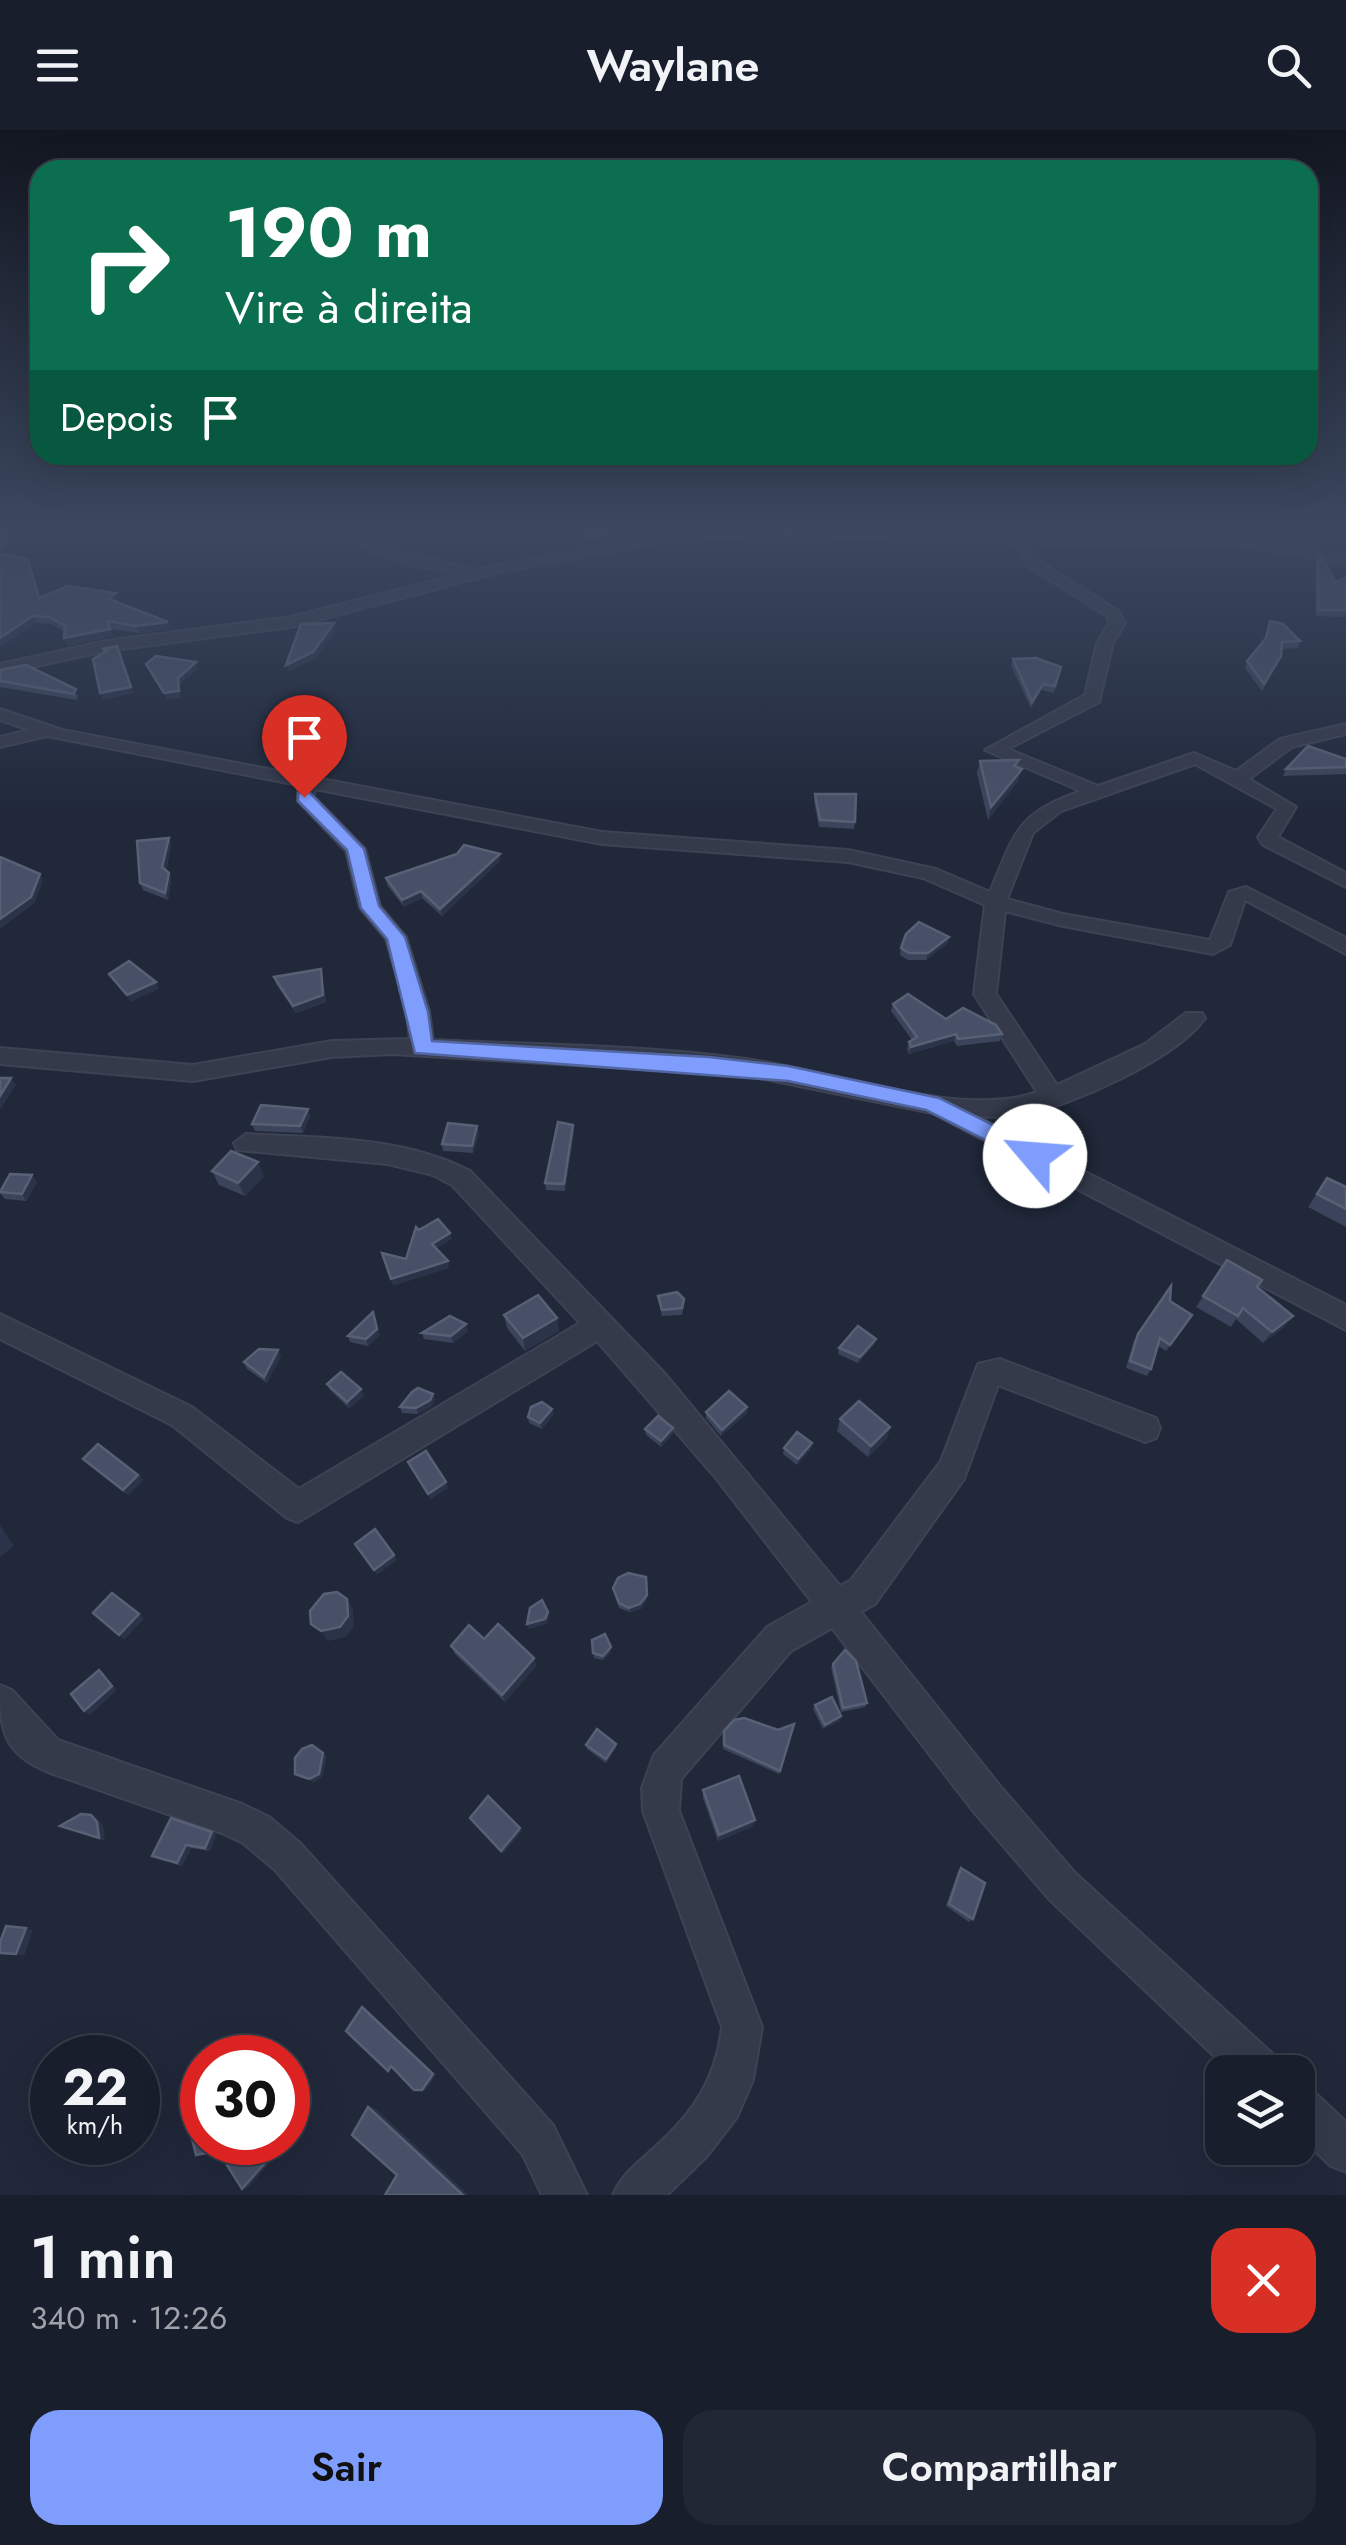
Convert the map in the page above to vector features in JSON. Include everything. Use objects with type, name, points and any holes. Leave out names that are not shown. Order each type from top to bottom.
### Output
[{"type":"street","points":[[5,670],[141,640],[263,625]]},
{"type":"street","points":[[1094,790],[994,750],[1093,698],[1105,644],[1115,625]]},
{"type":"street","points":[[0,714],[46,731],[602,838],[848,856],[929,873],[996,902],[1094,927],[1213,947],[1219,945],[1236,896],[1246,894],[1346,947]]},
{"type":"street","points":[[1240,776],[1286,743],[1346,729]]},
{"type":"street","points":[[0,742],[46,731]]},
{"type":"street","points":[[1052,1098],[985,994],[996,902],[1025,830],[1054,807],[1194,758],[1240,776],[1287,806],[1268,836],[1270,842],[1346,881]]},
{"type":"street","points":[[308,779],[304,797],[355,849],[370,908],[396,937],[418,1012],[423,1048]]},
{"type":"street","points":[[0,1056],[192,1073],[332,1049],[423,1048],[745,1067],[932,1104],[1008,1108],[1052,1098],[1153,1050],[1194,1018]]},
{"type":"street","points":[[932,1104],[1346,1318]]},
{"type":"street","points":[[246,1144],[324,1148],[436,1164],[450,1170],[600,1325],[727,1468],[987,1799],[1062,1886],[1244,2055]]},
{"type":"street","points":[[0,1326],[182,1416],[298,1507],[600,1325]]},
{"type":"street","points":[[635,2195],[685,2148],[725,2102],[742,2061],[742,2027],[661,1812],[664,1778],[779,1639],[839,1609],[863,1592],[954,1469],[982,1379],[988,1373],[1000,1372],[1145,1428]]},
{"type":"street","points":[[0,1702],[34,1744],[48,1754],[256,1830],[288,1858],[538,2140],[565,2195]]},
{"type":"street","points":[[1315,2122],[1346,2151]]},
{"type":"building","points":[[0,625],[19,625],[0,638]]},
{"type":"building","points":[[109,625],[110,629],[64,638],[65,626]]},
{"type":"building","points":[[300,625],[332,625],[313,652],[286,665]]},
{"type":"building","points":[[1269,625],[1284,625],[1300,641],[1282,642],[1281,656],[1264,684],[1247,661],[1266,638]]},
{"type":"building","points":[[117,646],[131,687],[100,693],[93,659],[108,650],[102,649]]},
{"type":"building","points":[[156,656],[196,662],[178,678],[179,691],[164,693],[146,664]]},
{"type":"building","points":[[1036,658],[1061,667],[1055,686],[1043,684],[1032,702],[1013,659]]},
{"type":"building","points":[[26,665],[76,689],[74,694],[0,681],[0,670]]},
{"type":"building","points":[[1308,746],[1346,759],[1346,767],[1286,769]]},
{"type":"building","points":[[1019,760],[1014,766],[1022,769],[991,807],[980,761]]},
{"type":"building","points":[[815,794],[856,794],[855,822],[820,820]]},
{"type":"building","points":[[169,838],[162,867],[169,873],[165,893],[140,883],[137,841]]},
{"type":"building","points":[[464,845],[500,854],[440,909],[421,891],[402,900],[386,878],[457,854]]},
{"type":"building","points":[[0,857],[40,874],[31,897],[0,919]]},
{"type":"building","points":[[919,922],[949,937],[928,953],[909,953],[901,948],[906,934]]},
{"type":"building","points":[[129,961],[156,982],[127,995],[109,974]]},
{"type":"building","points":[[321,969],[323,995],[293,1006],[274,977]]},
{"type":"building","points":[[908,994],[946,1019],[963,1008],[996,1025],[1002,1034],[958,1039],[956,1034],[911,1047],[909,1042],[917,1037],[893,1004]]},
{"type":"building","points":[[0,1078],[11,1078],[0,1096]]},
{"type":"building","points":[[261,1105],[308,1109],[300,1126],[252,1124]]},
{"type":"building","points":[[558,1122],[573,1125],[564,1184],[545,1183]]},
{"type":"building","points":[[448,1123],[477,1126],[472,1146],[442,1144]]},
{"type":"building","points":[[231,1151],[258,1162],[238,1183],[212,1171]]},
{"type":"building","points":[[10,1174],[32,1175],[22,1194],[0,1192]]},
{"type":"building","points":[[1327,1178],[1346,1187],[1346,1209],[1317,1194]]},
{"type":"building","points":[[438,1219],[450,1233],[432,1244],[448,1261],[391,1279],[382,1253],[406,1259],[416,1227],[419,1230]]},
{"type":"building","points":[[1227,1260],[1262,1280],[1257,1287],[1293,1316],[1272,1332],[1243,1308],[1238,1316],[1203,1296]]},
{"type":"building","points":[[1171,1286],[1170,1301],[1192,1315],[1170,1345],[1160,1338],[1151,1369],[1130,1361],[1138,1334]]},
{"type":"building","points":[[677,1292],[684,1299],[682,1308],[662,1310],[658,1296]]},
{"type":"building","points":[[538,1295],[557,1318],[523,1338],[504,1315]]},
{"type":"building","points":[[373,1312],[377,1329],[366,1339],[348,1336]]},
{"type":"building","points":[[450,1316],[466,1324],[451,1336],[422,1333]]},
{"type":"building","points":[[858,1326],[876,1339],[860,1357],[839,1348]]},
{"type":"building","points":[[259,1349],[278,1350],[264,1377],[244,1362]]},
{"type":"building","points":[[341,1372],[361,1389],[347,1402],[327,1384]]},
{"type":"building","points":[[418,1388],[433,1394],[430,1400],[416,1408],[400,1407],[412,1392]]},
{"type":"building","points":[[729,1391],[747,1407],[722,1430],[706,1412]]},
{"type":"building","points":[[859,1401],[890,1427],[871,1446],[840,1419]]},
{"type":"building","points":[[542,1402],[552,1409],[540,1423],[528,1417],[531,1407]]},
{"type":"building","points":[[658,1416],[673,1428],[661,1441],[645,1429]]},
{"type":"building","points":[[797,1432],[812,1443],[798,1459],[784,1448]]},
{"type":"building","points":[[98,1444],[138,1475],[123,1490],[83,1459]]},
{"type":"building","points":[[426,1451],[446,1482],[428,1494],[408,1462]]},
{"type":"building","points":[[375,1529],[394,1555],[374,1570],[355,1544]]},
{"type":"building","points":[[628,1573],[646,1577],[647,1595],[640,1604],[629,1608],[619,1603],[613,1588],[618,1578]]},
{"type":"building","points":[[337,1592],[347,1599],[348,1616],[340,1627],[321,1631],[311,1624],[310,1611],[324,1594]]},
{"type":"building","points":[[112,1593],[139,1614],[119,1635],[93,1613]]},
{"type":"building","points":[[542,1600],[548,1612],[545,1619],[527,1624],[530,1608]]},
{"type":"building","points":[[498,1624],[534,1658],[502,1695],[451,1646],[469,1625],[484,1639]]},
{"type":"building","points":[[605,1634],[611,1647],[603,1656],[593,1653],[592,1640]]},
{"type":"building","points":[[845,1650],[856,1661],[867,1703],[843,1708],[833,1664]]},
{"type":"building","points":[[99,1670],[112,1686],[84,1711],[71,1694]]},
{"type":"building","points":[[832,1697],[841,1716],[825,1725],[815,1705]]},
{"type":"building","points":[[744,1718],[778,1730],[794,1724],[780,1771],[724,1745],[724,1731],[734,1720]]},
{"type":"building","points":[[597,1729],[616,1744],[606,1759],[586,1745]]},
{"type":"building","points":[[312,1745],[323,1753],[319,1774],[309,1779],[295,1774],[295,1758]]},
{"type":"building","points":[[739,1776],[755,1820],[719,1835],[703,1790]]},
{"type":"building","points":[[488,1796],[520,1828],[501,1851],[470,1818]]},
{"type":"building","points":[[81,1814],[91,1815],[97,1822],[99,1838],[60,1826]]},
{"type":"building","points":[[171,1818],[212,1832],[205,1848],[186,1845],[177,1863],[152,1856]]},
{"type":"building","points":[[961,1868],[985,1883],[973,1919],[949,1904]]},
{"type":"building","points":[[6,1926],[26,1928],[16,1954],[0,1953]]},
{"type":"building","points":[[362,2007],[433,2074],[422,2090],[414,2090],[391,2066],[388,2071],[346,2031]]},
{"type":"building","points":[[368,2107],[463,2195],[385,2195],[397,2175],[352,2135]]},
{"type":"building","points":[[227,2165],[263,2165],[242,2189]]},
{"type":"route","points":[[304,797],[355,849],[370,908],[396,937],[418,1012],[423,1048],[709,1064],[788,1074],[932,1104],[1035,1156]]}]
